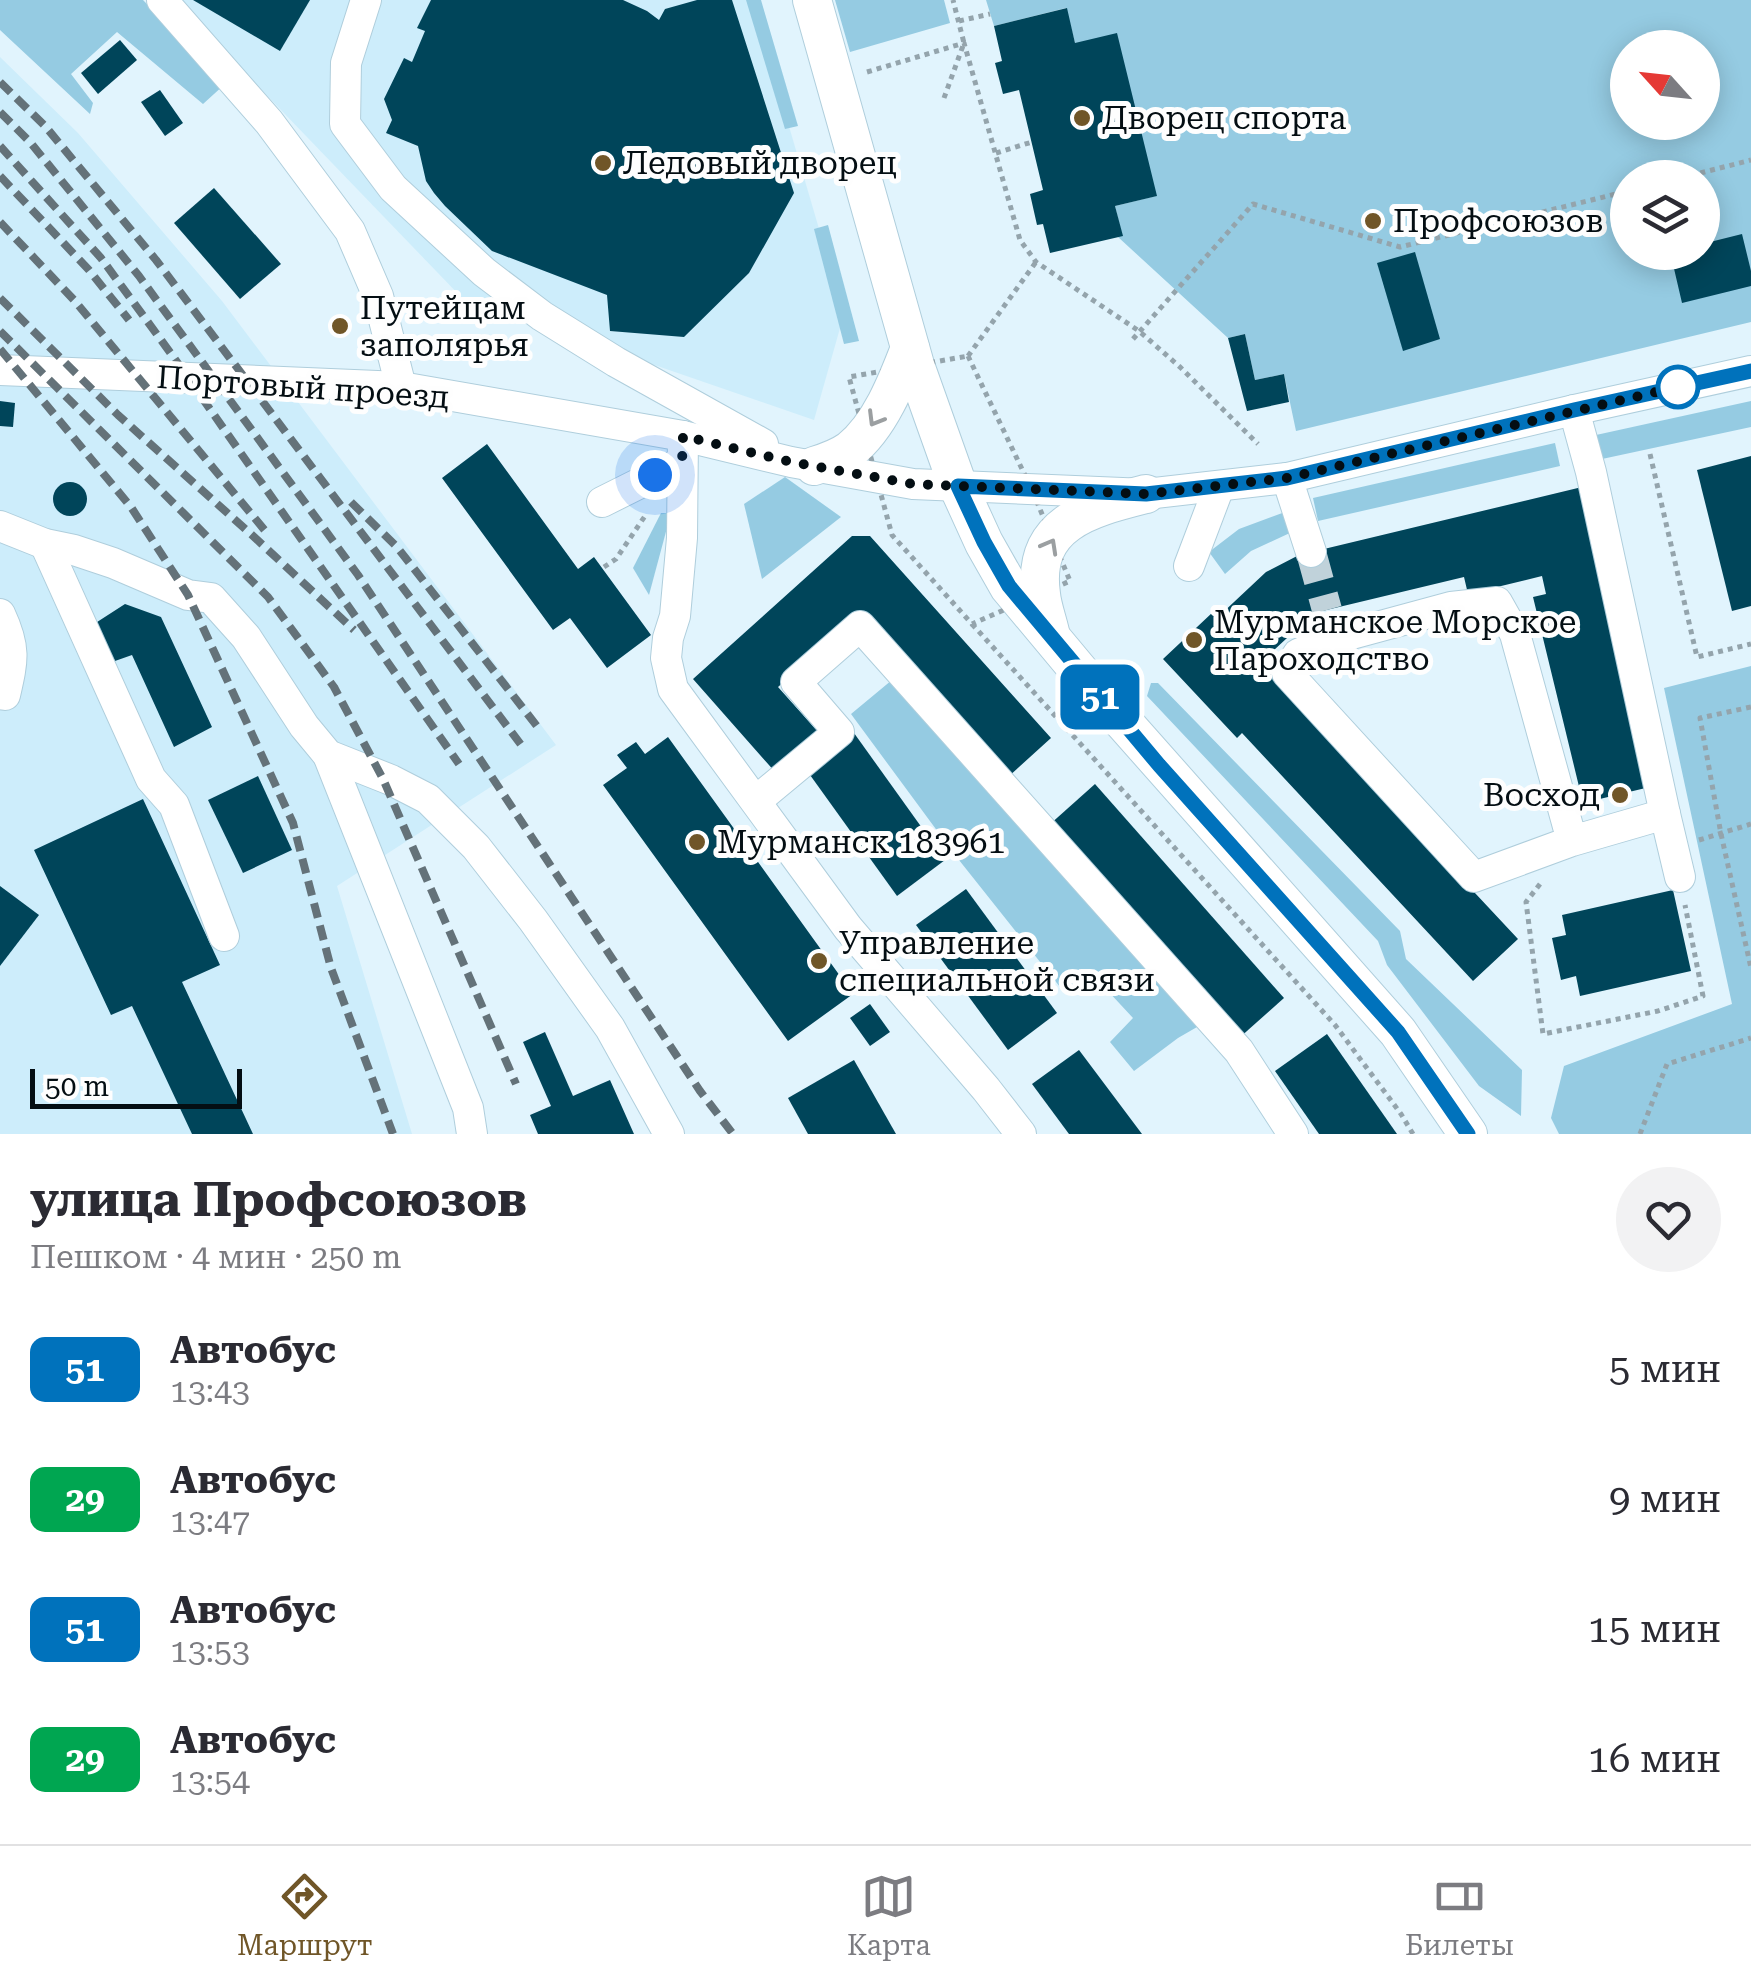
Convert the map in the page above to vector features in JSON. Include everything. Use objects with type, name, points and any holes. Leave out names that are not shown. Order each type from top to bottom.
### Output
[{"type":"main road","points":[[812,0],[912,357],[958,486],[1009,586],[1159,765],[1398,1032],[1468,1134]]},
{"type":"main road","points":[[803,464],[835,460],[850,450],[864,436],[912,357]]},
{"type":"main road","points":[[1052,639],[1040,573],[1052,537],[1085,512],[1146,494]]},
{"type":"street","points":[[162,0],[269,122],[350,231],[378,296],[401,387]]},
{"type":"street","points":[[366,0],[346,63],[345,124],[393,188],[484,272],[542,316],[616,362],[803,464]]},
{"type":"street","name":"Портовый проезд","points":[[0,370],[401,387],[682,459],[803,464],[913,484],[1146,494],[1287,478],[1751,371]]},
{"type":"street","points":[[1574,410],[1680,878]]},
{"type":"street","points":[[602,502],[682,459],[682,538],[676,616],[666,658],[672,689],[848,928],[1021,1134]]},
{"type":"street","points":[[1287,478],[1311,552]]},
{"type":"street","points":[[1190,566],[1219,487]]},
{"type":"street","points":[[0,526],[188,594],[211,598],[246,637],[304,726],[328,755],[468,1108],[472,1134]]},
{"type":"street","points":[[45,544],[151,779],[174,804],[224,936]]},
{"type":"street","points":[[1572,842],[1516,634],[1496,602],[1330,624],[1298,654],[1287,673],[1474,877],[1665,814]]},
{"type":"street","points":[[0,614],[10,636],[13,661],[5,695]]},
{"type":"street","points":[[756,801],[838,732],[796,682],[860,626],[1239,1051],[1293,1134]]},
{"type":"street","points":[[328,755],[428,799],[476,846],[610,1028],[668,1134]]},
{"type":"path","points":[[953,0],[1020,240],[1036,262],[1139,332],[1180,367],[1258,444]]},
{"type":"path","points":[[958,21],[990,14]]},
{"type":"path","points":[[868,72],[964,43]]},
{"type":"path","points":[[944,98],[964,43]]},
{"type":"path","points":[[996,153],[1032,142]]},
{"type":"path","points":[[1720,168],[1751,160]]},
{"type":"path","points":[[1133,339],[1253,204],[1400,247],[1610,195]]},
{"type":"path","points":[[968,356],[1036,262]]},
{"type":"path","points":[[912,357],[968,356]]},
{"type":"path","points":[[968,356],[1032,490]]},
{"type":"path","points":[[1650,454],[1697,657],[1751,644]]},
{"type":"path","points":[[604,567],[616,559],[682,459]]},
{"type":"path","points":[[972,624],[1335,1025],[1413,1134]]},
{"type":"path","points":[[1751,707],[1700,718],[1751,968]]},
{"type":"path","points":[[1672,846],[1751,824]]},
{"type":"path","points":[[1572,842],[1526,902],[1542,1034],[1658,1012],[1703,996],[1680,878]]},
{"type":"path","points":[[1640,1134],[1667,1064],[1751,1038]]},
{"type":"shaded area","points":[[0,0],[143,0],[225,84],[203,104],[117,32],[71,74],[93,103],[90,114],[0,30]]},
{"type":"shaded area","points":[[175,0],[752,0],[844,314],[814,420],[463,299]]},
{"type":"shaded area","points":[[746,0],[761,0],[798,126],[785,129]]},
{"type":"shaded area","points":[[835,0],[944,0],[950,23],[850,52]]},
{"type":"shaded area","name":"Профсоюзов","points":[[986,0],[1751,0],[1751,322],[1296,431],[1284,374],[1255,380],[1245,334],[1228,338],[1118,237],[1122,235],[1115,206],[1156,196],[1075,43],[1066,8],[994,26]]},
{"type":"shaded area","points":[[0,57],[78,133],[222,301],[556,745],[337,886],[412,1134],[0,1134]]},
{"type":"shaded area","points":[[828,225],[859,341],[844,344],[814,229]]},
{"type":"shaded area","points":[[1751,401],[1751,427],[1602,459],[1596,435]]},
{"type":"shaded area","points":[[1555,443],[1560,466],[1318,521],[1313,498]]},
{"type":"shaded area","points":[[785,477],[841,517],[762,579],[744,504]]},
{"type":"shaded area","points":[[1285,512],[1292,532],[1251,551],[1225,574],[1209,552],[1239,529]]},
{"type":"shaded area","points":[[661,513],[671,513],[649,595],[633,568]]},
{"type":"shaded area","points":[[1751,666],[1751,1134],[1559,1134],[1551,1118],[1564,1066],[1732,1004],[1664,688]]},
{"type":"shaded area","points":[[898,675],[1204,1023],[1134,1071],[1110,1042],[1133,1018],[1094,976],[1064,992],[955,855],[851,714]]},
{"type":"shaded area","points":[[1151,683],[1158,683],[1400,931],[1406,959],[1522,1070],[1521,1116],[1479,1086],[1387,965],[1378,941],[1147,696]]},
{"type":"building","points":[[193,0],[310,0],[280,51]]},
{"type":"building","name":"Ледовый дворец","points":[[431,0],[623,0],[659,20],[665,9],[697,0],[732,0],[794,193],[749,273],[684,337],[610,331],[607,295],[492,251],[434,193],[426,181],[418,146],[386,133],[392,120],[384,99],[404,58],[412,62],[425,31],[417,28]]},
{"type":"building","name":"Дворец спорта","points":[[1067,8],[1075,43],[1117,33],[1157,196],[1115,206],[1123,236],[1050,253],[1043,224],[1037,225],[1030,194],[1043,190],[1019,90],[1003,94],[995,63],[1002,61],[994,26]]},
{"type":"building","points":[[120,40],[137,60],[98,94],[81,73]]},
{"type":"building","points":[[160,90],[183,123],[165,136],[141,102]]},
{"type":"building","points":[[214,188],[281,264],[240,299],[174,223]]},
{"type":"building","points":[[1742,234],[1751,286],[1682,303],[1674,270],[1720,270],[1720,240]]},
{"type":"building","points":[[1415,252],[1440,339],[1403,351],[1377,263]]},
{"type":"building","points":[[1245,334],[1255,380],[1284,374],[1289,402],[1247,411],[1228,338]]},
{"type":"building","points":[[0,401],[15,403],[13,427],[0,426]]},
{"type":"building","points":[[487,444],[578,569],[594,557],[651,635],[607,668],[570,618],[553,630],[442,478]]},
{"type":"building","points":[[1751,456],[1751,606],[1732,611],[1697,470]]},
{"type":"building","points":[[70,482],[82,487],[87,499],[82,511],[70,516],[58,511],[53,499],[58,487]]},
{"type":"building","points":[[1582,487],[1654,786],[1583,803],[1533,597],[1546,594],[1542,576],[1468,594],[1464,577],[1314,613],[1260,663],[1518,939],[1473,981],[1242,733],[1237,738],[1163,659],[1213,612],[1218,617],[1266,572],[1299,555]]},
{"type":"building","points":[[852,536],[870,536],[1051,738],[1008,777],[861,612],[778,687],[820,734],[776,773],[693,679]]},
{"type":"building","points":[[125,604],[161,617],[212,727],[174,747],[132,655],[115,661],[94,624]]},
{"type":"building","points":[[854,733],[945,860],[897,896],[805,768]]},
{"type":"building","points":[[668,737],[853,994],[788,1041],[603,785],[627,768],[617,755],[636,742],[645,754]]},
{"type":"building","points":[[258,776],[292,850],[243,873],[208,800]]},
{"type":"building","points":[[1095,784],[1284,998],[1238,1039],[1048,826]]},
{"type":"building","points":[[143,799],[220,965],[182,982],[253,1134],[192,1134],[132,1006],[111,1015],[34,850]]},
{"type":"building","points":[[0,886],[39,915],[0,966]]},
{"type":"building","points":[[966,889],[1057,1013],[1008,1050],[916,925]]},
{"type":"building","points":[[1673,890],[1691,971],[1580,996],[1576,976],[1561,980],[1552,938],[1566,935],[1562,915]]},
{"type":"building","points":[[870,1004],[890,1032],[870,1046],[850,1018]]},
{"type":"building","points":[[545,1032],[573,1096],[610,1080],[634,1134],[538,1134],[530,1115],[551,1106],[523,1042]]},
{"type":"building","points":[[1327,1034],[1397,1134],[1319,1134],[1275,1071]]},
{"type":"building","points":[[1079,1050],[1142,1134],[1069,1134],[1032,1084]]},
{"type":"building","points":[[854,1060],[896,1134],[808,1134],[788,1098]]},
{"type":"tunnel","points":[[1311,552],[1327,610]]},
{"type":"railway","points":[[0,82],[45,126],[156,260],[522,746]]},
{"type":"railway","points":[[0,112],[30,142],[139,276],[358,575],[700,1091],[733,1134]]},
{"type":"railway","points":[[0,146],[101,258],[459,764]]},
{"type":"railway","points":[[0,176],[89,270],[129,320]]},
{"type":"railway","points":[[0,222],[74,300],[267,533]]},
{"type":"railway","points":[[0,298],[118,415],[354,630]]},
{"type":"railway","points":[[0,331],[268,597],[334,687],[383,779],[516,1084]]},
{"type":"railway","points":[[0,349],[131,507],[188,595],[293,823],[331,968],[393,1134]]},
{"type":"railway","points":[[351,502],[397,547],[540,730]]},
{"type":"bus line","name":"51","points":[[1468,1134],[1398,1032],[1159,765],[1009,586],[958,486],[1146,494],[1287,478],[1751,371]]},
{"type":"place","name":"Дворец спорта","points":[[1082,118]]},
{"type":"place","name":"Ледовый дворец","points":[[603,163]]},
{"type":"place","name":"Профсоюзов","points":[[1373,221]]},
{"type":"place","name":"Путейцам заполярья","points":[[340,326]]},
{"type":"place","name":"Мурманское Морское Пароходство","points":[[1194,640]]},
{"type":"place","name":"Восход","points":[[1620,795]]},
{"type":"place","name":"Мурманск 183961","points":[[697,842]]},
{"type":"place","name":"Управление специальной связи","points":[[819,961]]},
{"type":"route","points":[[655,475],[682,462],[683,436],[791,462],[913,484],[1146,494],[1287,478],[1678,387]]}]
